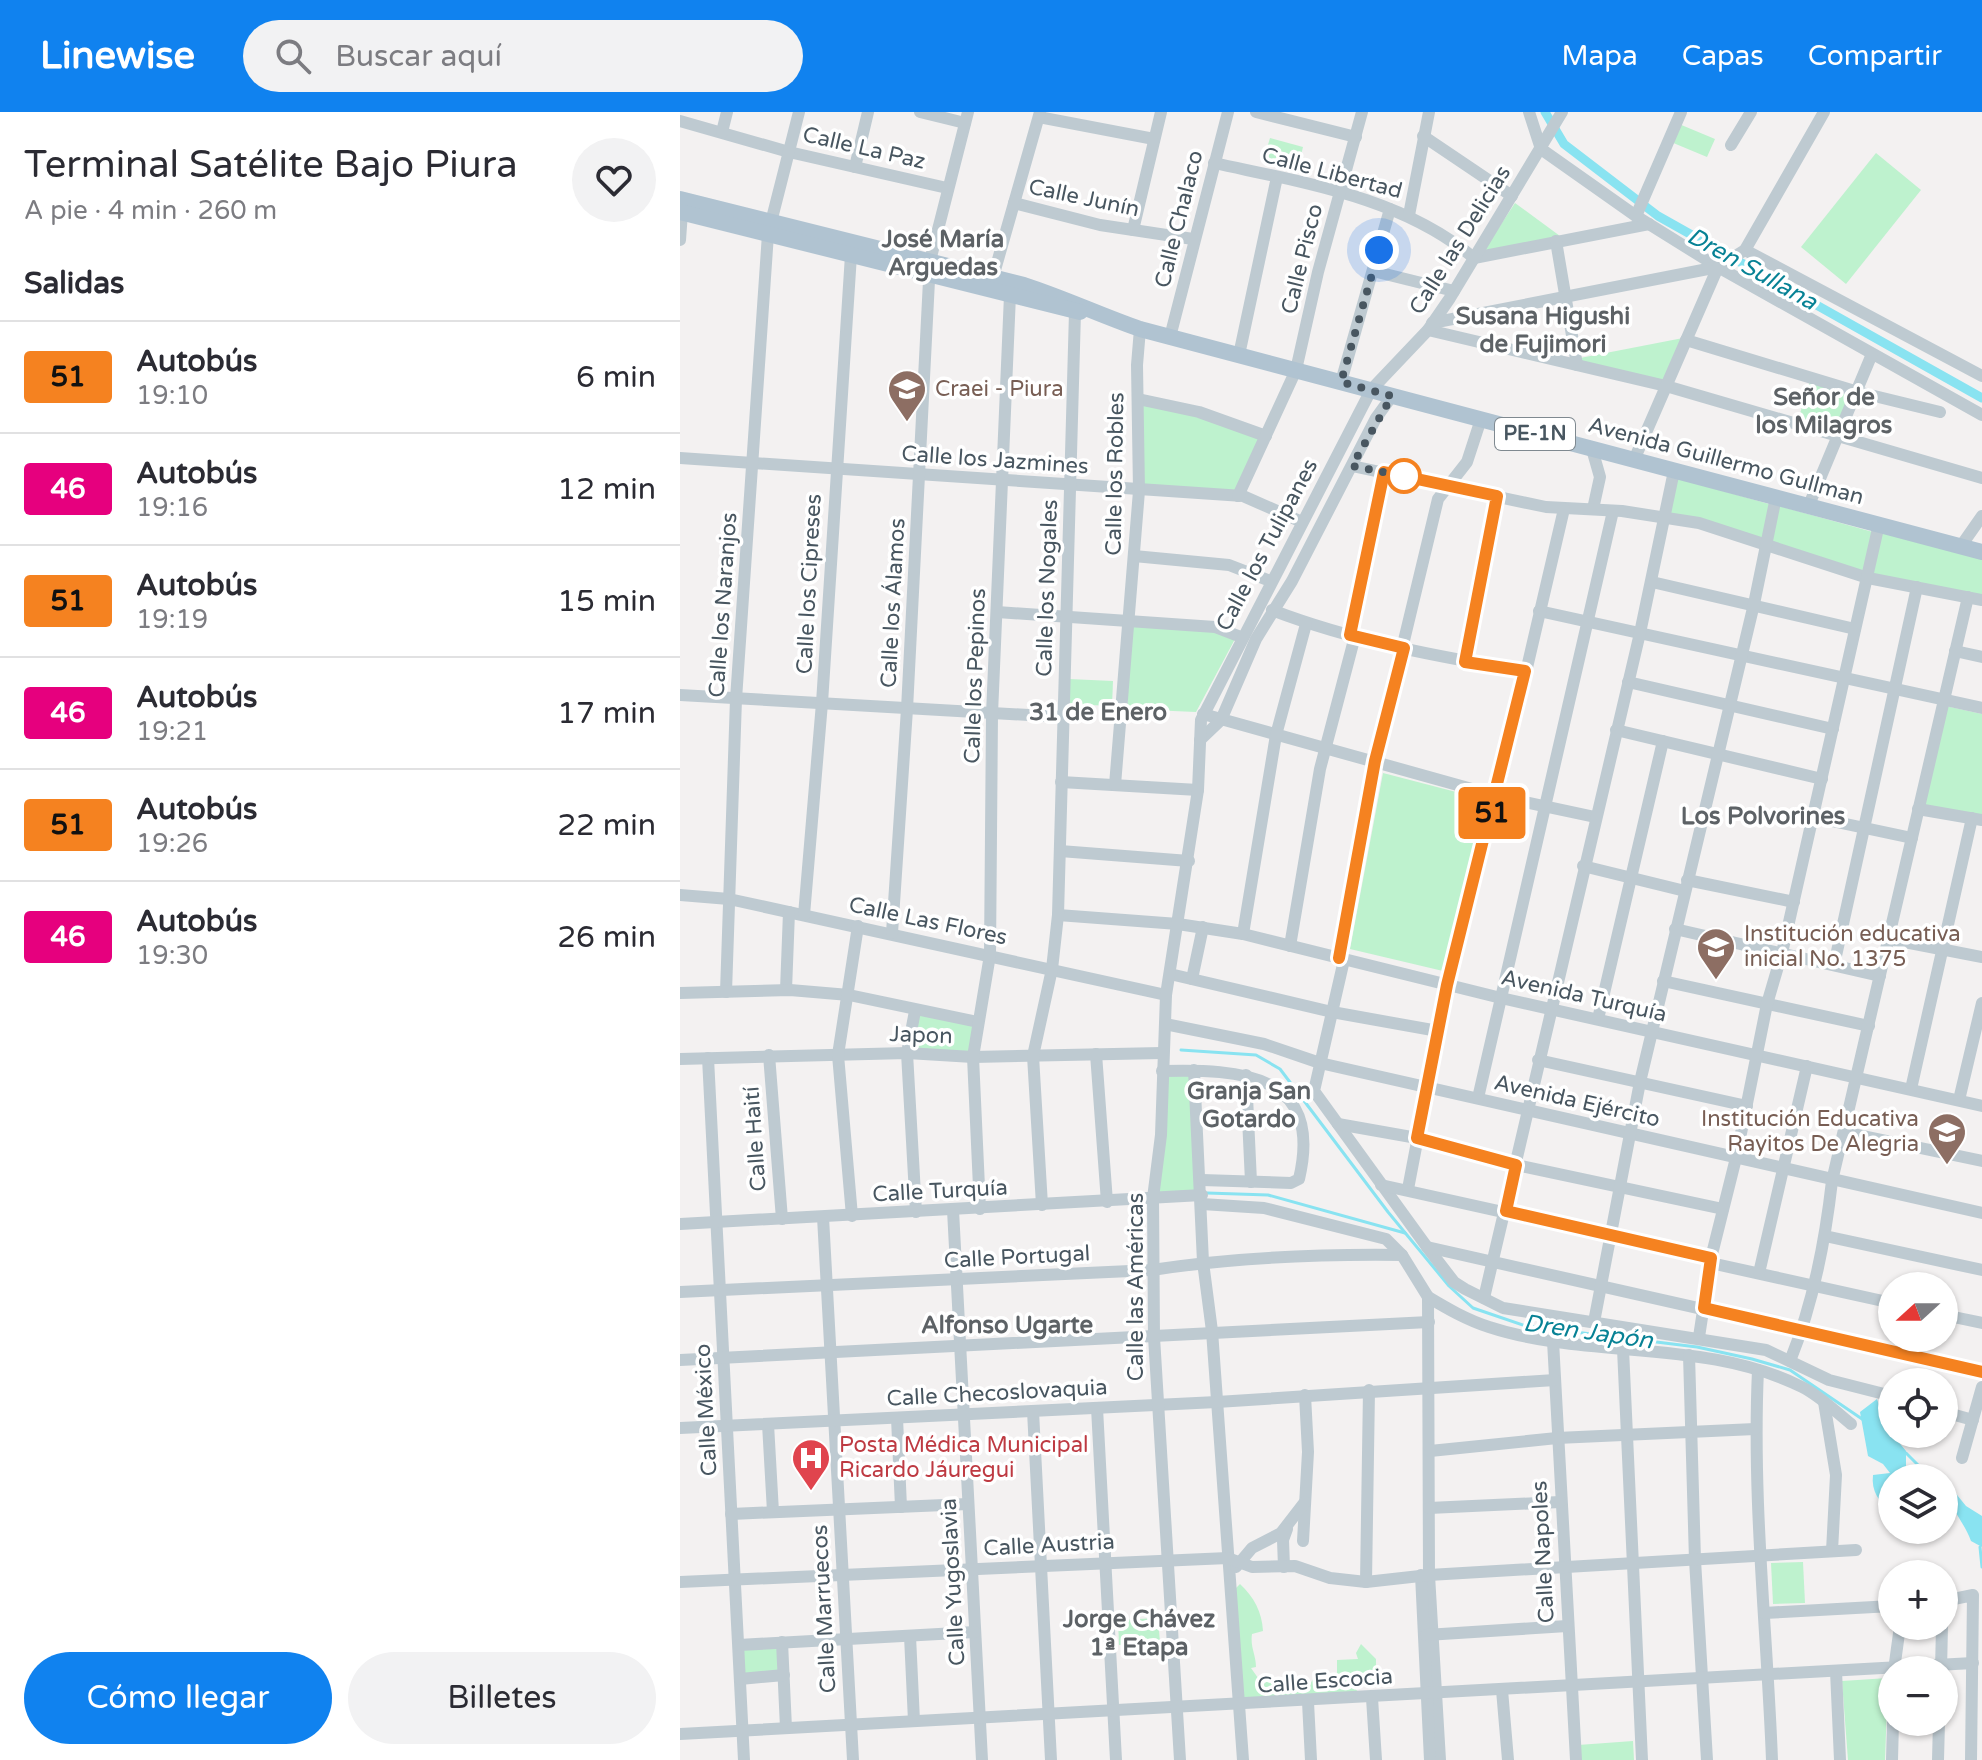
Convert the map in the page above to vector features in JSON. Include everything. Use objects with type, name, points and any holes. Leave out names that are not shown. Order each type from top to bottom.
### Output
[{"type":"main road","name":"Avenida Guillermo Gullman","points":[[681,208],[930,268],[1010,295],[1982,552]]},
{"type":"main road","name":"Avenida Guillermo Gullman","points":[[769,228],[851,255],[993,277],[1078,302],[1082,312]]},
{"type":"street","points":[[722,132],[727,112]]},
{"type":"street","points":[[769,228],[799,112]]},
{"type":"street","points":[[855,167],[868,112]]},
{"type":"street","points":[[920,112],[966,117]]},
{"type":"street","points":[[1133,230],[1161,112]]},
{"type":"street","name":"Calle Chalaco","points":[[1170,337],[1228,112]]},
{"type":"street","points":[[1256,112],[1294,117],[1356,137]]},
{"type":"street","name":"Calle Pisco","points":[[1238,496],[1296,370],[1339,192],[1362,112]]},
{"type":"street","points":[[1409,215],[1429,112]]},
{"type":"street","points":[[1517,112],[1531,117],[1543,145],[1649,224],[1982,415]]},
{"type":"street","points":[[1637,214],[1681,112]]},
{"type":"street","points":[[1731,145],[1751,112]]},
{"type":"street","points":[[1430,326],[1721,264],[1744,251],[1824,112]]},
{"type":"street","name":"Calle las Delicias","points":[[1371,390],[1430,326],[1561,113]]},
{"type":"street","points":[[993,277],[1040,114],[1154,139]]},
{"type":"street","name":"Calle los Álamos","points":[[892,933],[921,474],[930,268],[966,117]]},
{"type":"street","name":"Calle La Paz","points":[[680,121],[789,152],[947,188]]},
{"type":"street","points":[[1423,136],[1512,196]]},
{"type":"street","name":"Calle Libertad","points":[[1214,163],[1339,192],[1409,215],[1447,236],[1474,258]]},
{"type":"street","points":[[1239,355],[1277,177]]},
{"type":"street","name":"Calle Junín","points":[[1014,203],[1133,230],[1193,239]]},
{"type":"street","points":[[680,240],[681,208]]},
{"type":"street","points":[[1341,382],[1390,209]]},
{"type":"street","points":[[1474,258],[1649,224]]},
{"type":"street","name":"Calle los Naranjos","points":[[726,992],[736,699],[769,228]]},
{"type":"street","points":[[1556,241],[1577,365]]},
{"type":"street","points":[[1744,251],[1982,376]]},
{"type":"street","name":"Calle los Cipreses","points":[[804,915],[822,703],[851,255]]},
{"type":"street","points":[[1634,460],[1721,264]]},
{"type":"street","points":[[1373,271],[1454,291]]},
{"type":"street","name":"Calle los Pepinos","points":[[980,1209],[973,1057],[990,955],[992,714],[1010,295]]},
{"type":"street","name":"Calle los Nogales","points":[[1042,1205],[1033,1056],[1052,969],[1058,915],[1065,616],[1082,312]]},
{"type":"street","points":[[1430,326],[1666,386],[1982,478]]},
{"type":"street","name":"Calle los Robles","points":[[1115,785],[1139,491],[1140,329]]},
{"type":"street","points":[[1686,340],[1858,392],[1940,412]]},
{"type":"street","points":[[1809,505],[1872,354]]},
{"type":"street","name":"Calle los Tulipanes","points":[[1202,717],[1371,390]]},
{"type":"street","points":[[1200,740],[1221,720],[1242,667],[1272,610],[1292,581],[1392,396]]},
{"type":"street","points":[[1138,399],[1199,412],[1266,436]]},
{"type":"street","points":[[1481,419],[1472,452],[1438,499],[1375,761],[1342,959],[1314,1091],[1454,1282],[1503,1308],[1766,1350],[1829,1380],[1878,1392]]},
{"type":"street","points":[[1592,449],[1600,477],[1593,509]]},
{"type":"street","name":"Calle los Jazmines","points":[[680,458],[1238,496],[1302,522]]},
{"type":"street","points":[[1352,466],[1564,509],[1613,511],[1699,523],[1868,578],[1982,600]]},
{"type":"street","points":[[1484,1298],[1652,582],[1674,471]]},
{"type":"street","points":[[1290,946],[1324,748],[1352,636],[1384,472]]},
{"type":"street","points":[[1465,662],[1497,496]]},
{"type":"street","points":[[1594,1322],[1640,1082],[1754,604],[1776,497]]},
{"type":"street","points":[[1408,1189],[1447,985],[1497,796],[1564,509]]},
{"type":"street","points":[[1478,1098],[1590,622],[1613,511]]},
{"type":"street","points":[[1961,546],[1982,516]]},
{"type":"street","points":[[1699,1337],[1711,1261],[1736,1158],[1767,1004],[1794,902],[1879,524]]},
{"type":"street","points":[[1134,556],[1229,565],[1270,581]]},
{"type":"street","points":[[1652,582],[1855,629]]},
{"type":"street","points":[[1834,965],[1917,587]]},
{"type":"street","points":[[1790,1361],[1814,1285],[1825,1236],[1832,1181],[1968,597]]},
{"type":"street","points":[[1272,610],[1306,624],[1352,636],[1465,662],[1525,671]]},
{"type":"street","points":[[1539,611],[1982,708]]},
{"type":"street","points":[[997,612],[1215,627],[1241,637]]},
{"type":"street","points":[[1243,934],[1276,735],[1306,624]]},
{"type":"street","points":[[1955,651],[1982,657]]},
{"type":"street","points":[[1628,682],[1833,729]]},
{"type":"street","points":[[680,695],[1063,717]]},
{"type":"street","points":[[1202,717],[1497,796],[1595,817]]},
{"type":"street","name":"Calle las Américas","points":[[1180,1760],[1154,1337],[1153,1198],[1160,1147],[1166,995],[1189,861],[1198,790],[1202,717]]},
{"type":"street","points":[[1616,730],[1822,779]]},
{"type":"street","points":[[1598,1019],[1663,741]]},
{"type":"street","points":[[1061,782],[1198,790]]},
{"type":"street","points":[[1911,1089],[1977,819],[1918,809]]},
{"type":"street","points":[[1813,817],[1912,838]]},
{"type":"street","points":[[1060,851],[1189,861]]},
{"type":"street","points":[[1583,866],[1631,878],[1794,902]]},
{"type":"street","name":"Calle Las Flores","points":[[680,895],[729,899],[1166,995]]},
{"type":"street","points":[[786,990],[789,912]]},
{"type":"street","name":"Avenida Turquía","points":[[1058,915],[1178,924],[1243,934],[1501,998],[1982,1106]]},
{"type":"street","points":[[852,1216],[838,1055],[858,926]]},
{"type":"street","points":[[1192,979],[1203,927]]},
{"type":"street","points":[[1675,929],[1880,976]]},
{"type":"street","points":[[1889,939],[1982,957]]},
{"type":"street","points":[[1170,974],[1332,1012],[1438,1031]]},
{"type":"street","points":[[1663,981],[1869,1026]]},
{"type":"street","points":[[680,993],[786,990],[849,995],[978,1022]]},
{"type":"street","points":[[1959,1100],[1978,1043],[1982,1003]]},
{"type":"street","points":[[915,1011],[907,1053],[916,1212]]},
{"type":"street","name":"Avenida Ejército","points":[[1165,1024],[1264,1044],[1320,1063],[1982,1213]]},
{"type":"street","name":"Japon","points":[[680,1059],[907,1053],[973,1057],[1162,1053]]},
{"type":"street","points":[[1096,1054],[1107,1202]]},
{"type":"street","name":"Calle Haití","points":[[769,1055],[782,1219]]},
{"type":"street","name":"Calle México","points":[[708,1058],[744,1760]]},
{"type":"street","points":[[1538,1060],[1747,1106]]},
{"type":"street","points":[[1759,1273],[1807,1066]]},
{"type":"street","points":[[1162,1071],[1214,1069],[1270,1083],[1290,1101],[1300,1118],[1302,1165],[1299,1179],[1291,1183],[1202,1180]]},
{"type":"street","points":[[1194,1070],[1202,1180],[1203,1262],[1234,1559],[1230,1582],[1243,1760]]},
{"type":"street","points":[[1246,1075],[1251,1182]]},
{"type":"street","points":[[1338,1124],[1417,1138],[1516,1165],[1723,1209]]},
{"type":"street","points":[[1844,1132],[1982,1161]]},
{"type":"street","points":[[1381,1185],[1506,1211],[1878,1300]]},
{"type":"street","name":"Calle Turquía","points":[[680,1224],[1153,1198],[1202,1200],[1264,1208],[1314,1219],[1386,1239],[1402,1255]]},
{"type":"street","name":"Calle Yugoslavia","points":[[953,1210],[982,1760]]},
{"type":"street","name":"Calle Marruecos","points":[[823,1217],[853,1760]]},
{"type":"street","points":[[1825,1236],[1982,1270]]},
{"type":"street","points":[[1427,1247],[1982,1372]]},
{"type":"street","points":[[1402,1255],[1428,1297],[1464,1318],[1490,1328],[1553,1341],[1689,1355],[1758,1370],[1803,1388],[1851,1424]]},
{"type":"street","name":"Calle Portugal","points":[[680,1292],[1152,1270],[1203,1262],[1402,1255]]},
{"type":"street","points":[[1428,1297],[1430,1451],[1426,1635],[1440,1760]]},
{"type":"street","points":[[1958,1318],[1982,1323]]},
{"type":"street","points":[[680,1360],[1429,1322]]},
{"type":"street","name":"Calle Napoles","points":[[1553,1341],[1563,1568],[1576,1760]]},
{"type":"street","points":[[1623,1349],[1630,1566],[1642,1760]]},
{"type":"street","points":[[1689,1355],[1695,1560],[1707,1760]]},
{"type":"street","points":[[1758,1370],[1755,1429],[1772,1760]]},
{"type":"street","name":"Calle Checoslovaquia","points":[[680,1428],[1217,1402],[1430,1385],[1555,1380]]},
{"type":"street","points":[[1962,1458],[1982,1389]]},
{"type":"street","points":[[1366,1582],[1369,1390]]},
{"type":"street","points":[[1303,1541],[1308,1452],[1305,1395]]},
{"type":"street","points":[[1824,1402],[1836,1475],[1832,1551]]},
{"type":"street","points":[[1097,1408],[1116,1760]]},
{"type":"street","points":[[1033,1411],[1051,1760]]},
{"type":"street","points":[[1958,1416],[1973,1420]]},
{"type":"street","points":[[897,1418],[901,1507]]},
{"type":"street","points":[[768,1424],[773,1512]]},
{"type":"street","points":[[1430,1451],[1557,1438],[1755,1429]]},
{"type":"street","points":[[1284,1567],[1283,1540],[1288,1526],[1305,1502]]},
{"type":"street","points":[[1429,1508],[1560,1502]]},
{"type":"street","points":[[731,1514],[968,1504]]},
{"type":"street","points":[[1234,1559],[1288,1526]]},
{"type":"street","name":"Calle Austria","points":[[680,1582],[1167,1559],[1234,1559],[1252,1567],[1307,1568],[1330,1578],[1366,1582],[1425,1575],[1630,1566],[1760,1554],[1856,1550]]},
{"type":"street","points":[[1958,1598],[1973,1595],[1971,1760]]},
{"type":"street","points":[[1764,1613],[1878,1607]]},
{"type":"street","points":[[1426,1635],[1567,1626]]},
{"type":"street","points":[[739,1645],[975,1632]]},
{"type":"street","points":[[910,1636],[914,1721]]},
{"type":"street","points":[[782,1642],[786,1728]]},
{"type":"street","name":"Calle Escocia","points":[[1958,1665],[1973,1663]]},
{"type":"street","name":"Calle Escocia","points":[[680,1734],[1878,1670]]},
{"type":"street","points":[[1836,1671],[1840,1760]]},
{"type":"street","points":[[740,1679],[784,1675]]},
{"type":"street","points":[[1502,1690],[1508,1760]]},
{"type":"street","points":[[1430,1760],[1431,1694]]},
{"type":"street","points":[[1372,1698],[1376,1760]]},
{"type":"street","points":[[1308,1702],[1311,1760]]},
{"type":"street","points":[[1892,1760],[1893,1736]]},
{"type":"street","points":[[1938,1760],[1939,1736]]},
{"type":"green space","points":[[1679,124],[1715,139],[1707,157],[1671,142]]},
{"type":"green space","points":[[1270,138],[1303,147],[1298,167],[1264,158]]},
{"type":"green space","points":[[1876,153],[1921,190],[1846,284],[1801,247]]},
{"type":"green space","points":[[1515,203],[1560,236],[1482,253]]},
{"type":"green space","points":[[1683,338],[1665,381],[1581,362],[1580,358]]},
{"type":"green space","points":[[1810,381],[1854,393],[1837,435],[1797,423]]},
{"type":"green space","points":[[1140,404],[1202,417],[1261,438],[1235,493],[1143,487]]},
{"type":"green space","points":[[1677,478],[1769,504],[1763,542],[1670,514]]},
{"type":"green space","points":[[1779,506],[1873,532],[1864,573],[1770,542]]},
{"type":"green space","points":[[1881,532],[1982,559],[1982,596],[1873,576]]},
{"type":"green space","points":[[1132,625],[1219,631],[1235,639],[1196,712],[1127,709]]},
{"type":"green space","points":[[1069,679],[1113,681],[1112,706],[1068,704]]},
{"type":"green space","points":[[1946,706],[1982,714],[1982,817],[1923,806]]},
{"type":"green space","points":[[1383,773],[1487,800],[1443,971],[1350,949]]},
{"type":"green space","points":[[916,1014],[976,1024],[971,1055],[910,1051]]},
{"type":"green space","points":[[1190,1073],[1198,1192],[1158,1194],[1167,1075]]},
{"type":"green space","points":[[1803,1562],[1805,1603],[1773,1604],[1771,1563]]},
{"type":"green space","points":[[1240,1584],[1261,1617],[1263,1631],[1252,1634],[1256,1667],[1251,1668],[1263,1685],[1267,1681],[1277,1687],[1308,1688],[1313,1679],[1325,1675],[1337,1684],[1337,1660],[1358,1659],[1356,1653],[1361,1644],[1376,1659],[1376,1685],[1352,1685],[1359,1693],[1239,1706],[1233,1591]]},
{"type":"green space","points":[[1158,1618],[1160,1643],[1119,1645],[1118,1620]]},
{"type":"green space","points":[[777,1646],[778,1674],[743,1676],[741,1648]]},
{"type":"green space","points":[[1878,1679],[1878,1736],[1886,1736],[1885,1760],[1848,1760],[1842,1681]]},
{"type":"green space","points":[[1633,1741],[1634,1760],[1579,1760],[1578,1745]]},
{"type":"water","points":[[1877,1399],[1878,1448],[1904,1448],[1906,1464],[1883,1464],[1868,1456],[1860,1412]]},
{"type":"water","points":[[1878,1474],[1878,1496],[1875,1491],[1873,1475]]},
{"type":"water","points":[[1958,1496],[1966,1506],[1982,1516],[1982,1547],[1971,1541],[1958,1516]]},
{"type":"waterway","name":"Dren Sullana","points":[[1545,112],[1564,144],[1658,216],[1982,398]]},
{"type":"waterway","name":"Dren Japón","points":[[1181,1050],[1256,1055],[1280,1069],[1388,1212],[1449,1286],[1473,1308],[1526,1326],[1697,1347],[1752,1359],[1790,1370],[1865,1421]]},
{"type":"waterway","points":[[1207,1193],[1268,1195],[1405,1233]]},
{"type":"waterway","name":"Dren Japón","points":[[1906,1453],[1917,1464]]},
{"type":"waterway","name":"Dren Japón","points":[[1980,1547],[1982,1567]]},
{"type":"bus line","name":"51","points":[[1339,958],[1375,761],[1404,648],[1350,635],[1384,472],[1497,496],[1465,662],[1525,671],[1497,796],[1447,985],[1417,1138],[1516,1165],[1506,1211],[1711,1258],[1704,1308],[1982,1372]]},
{"type":"place","name":"Craei - Piura","points":[[907,423]]},
{"type":"place","name":"Institución educativa inicial No. 1375","points":[[1716,981]]},
{"type":"place","name":"Institución Educativa Rayitos De Alegria","points":[[1947,1166]]},
{"type":"place","name":"Posta Médica Municipal Ricardo Jáuregui","points":[[811,1492]]},
{"type":"district","name":"José María Arguedas","points":[[943,253]]},
{"type":"district","name":"Susana Higushi de Fujimori","points":[[1543,330]]},
{"type":"district","name":"Señor de los Milagros","points":[[1824,411]]},
{"type":"district","name":"31 de Enero","points":[[1098,712]]},
{"type":"district","name":"Los Polvorines","points":[[1763,816]]},
{"type":"district","name":"Granja San Gotardo","points":[[1249,1105]]},
{"type":"district","name":"Alfonso Ugarte","points":[[1007,1325]]},
{"type":"district","name":"Jorge Chávez 1ª Etapa","points":[[1139,1633]]},
{"type":"route","points":[[1379,250],[1341,382],[1392,396],[1376,418],[1352,466],[1404,476]]}]
